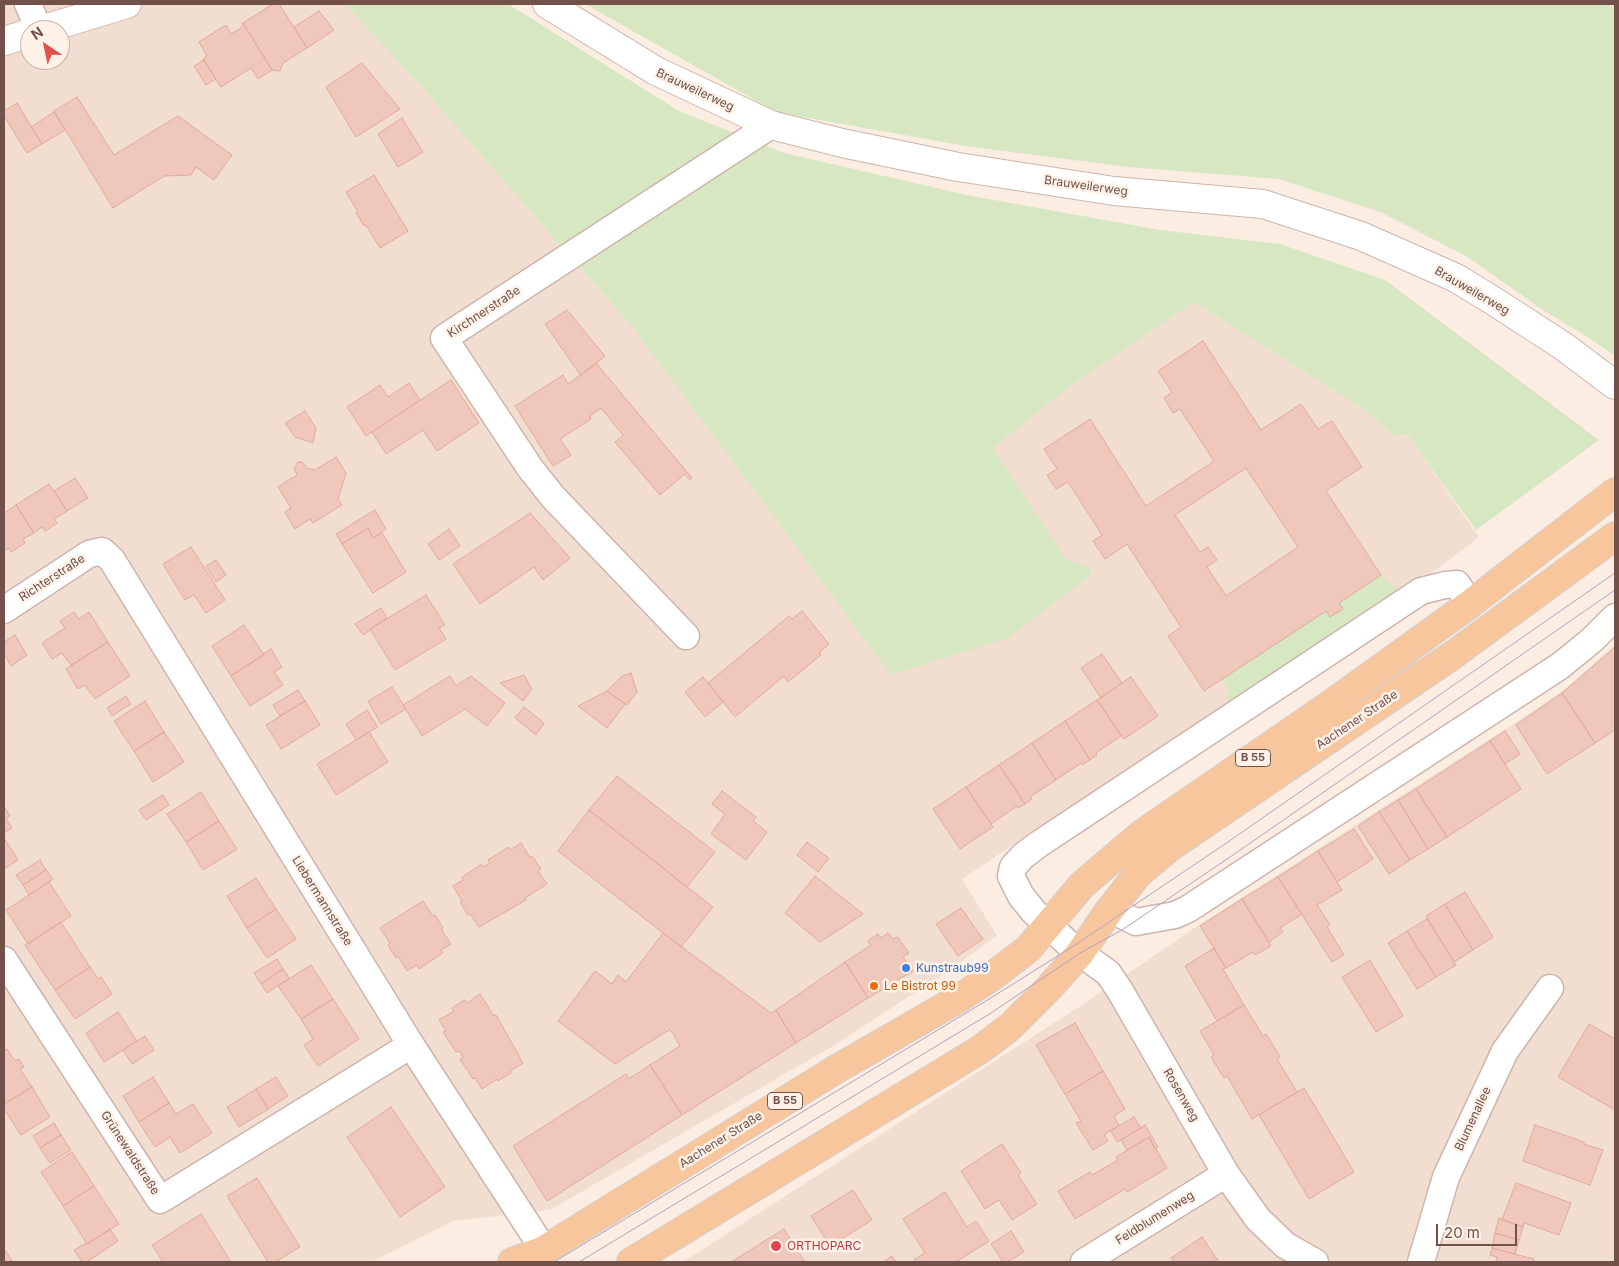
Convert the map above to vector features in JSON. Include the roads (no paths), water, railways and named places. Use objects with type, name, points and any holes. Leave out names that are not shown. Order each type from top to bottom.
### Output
[{"type":"main road","name":"Aachener Straße","points":[[512,1262],[544,1250],[835,1070],[958,999],[990,978],[1028,948],[1082,885],[1143,833],[1334,702],[1464,594],[1615,492]]},
{"type":"main road","name":"Aachener Straße","points":[[631,1262],[981,1049],[1010,1028],[1080,953],[1108,912],[1138,874],[1170,847],[1453,655],[1615,536]]},
{"type":"street","points":[[28,4],[36,20]]},
{"type":"street","points":[[70,21],[126,4]]},
{"type":"street","name":"Brauweilerweg","points":[[547,4],[656,72],[771,125],[842,143],[958,167],[1114,190],[1264,204],[1361,236],[1456,278],[1563,346],[1615,385]]},
{"type":"street","points":[[4,41],[20,37]]},
{"type":"street","name":"Kirchnerstraße","points":[[686,636],[553,497],[525,460],[444,338],[771,125]]},
{"type":"street","name":"Richterstraße","points":[[4,610],[89,554],[102,552]]},
{"type":"street","name":"Liebermannstraße","points":[[102,552],[112,560],[411,1045],[544,1250]]},
{"type":"street","name":"Aachener Straße","points":[[1048,926],[1020,896],[1011,876],[1013,867],[1023,856],[1421,591],[1445,585],[1464,594]]},
{"type":"street","points":[[1108,912],[1120,914],[1136,922],[1175,915],[1188,910],[1560,666],[1592,640],[1615,617]]},
{"type":"street","name":"Rosenweg","points":[[1048,926],[1080,953],[1108,973],[1120,989],[1226,1174],[1258,1219],[1285,1245],[1315,1262]]},
{"type":"street","name":"Grünewaldstraße","points":[[4,960],[160,1200],[411,1045]]},
{"type":"street","name":"Blumenallee","points":[[1420,1262],[1446,1177],[1505,1051],[1550,988]]},
{"type":"street","name":"Feldblumenweg","points":[[1084,1262],[1226,1174]]},
{"type":"tram line","points":[[554,1262],[1072,947],[1225,844],[1615,573]]},
{"type":"tram line","points":[[579,1262],[991,1013],[1080,953],[1122,930],[1615,590]]},
{"type":"place","name":"Kunstraub99","points":[[906,968]]},
{"type":"place","name":"Le Bistrot 99","points":[[874,986]]},
{"type":"place","name":"ORTHOPARC","points":[[776,1246]]}]
